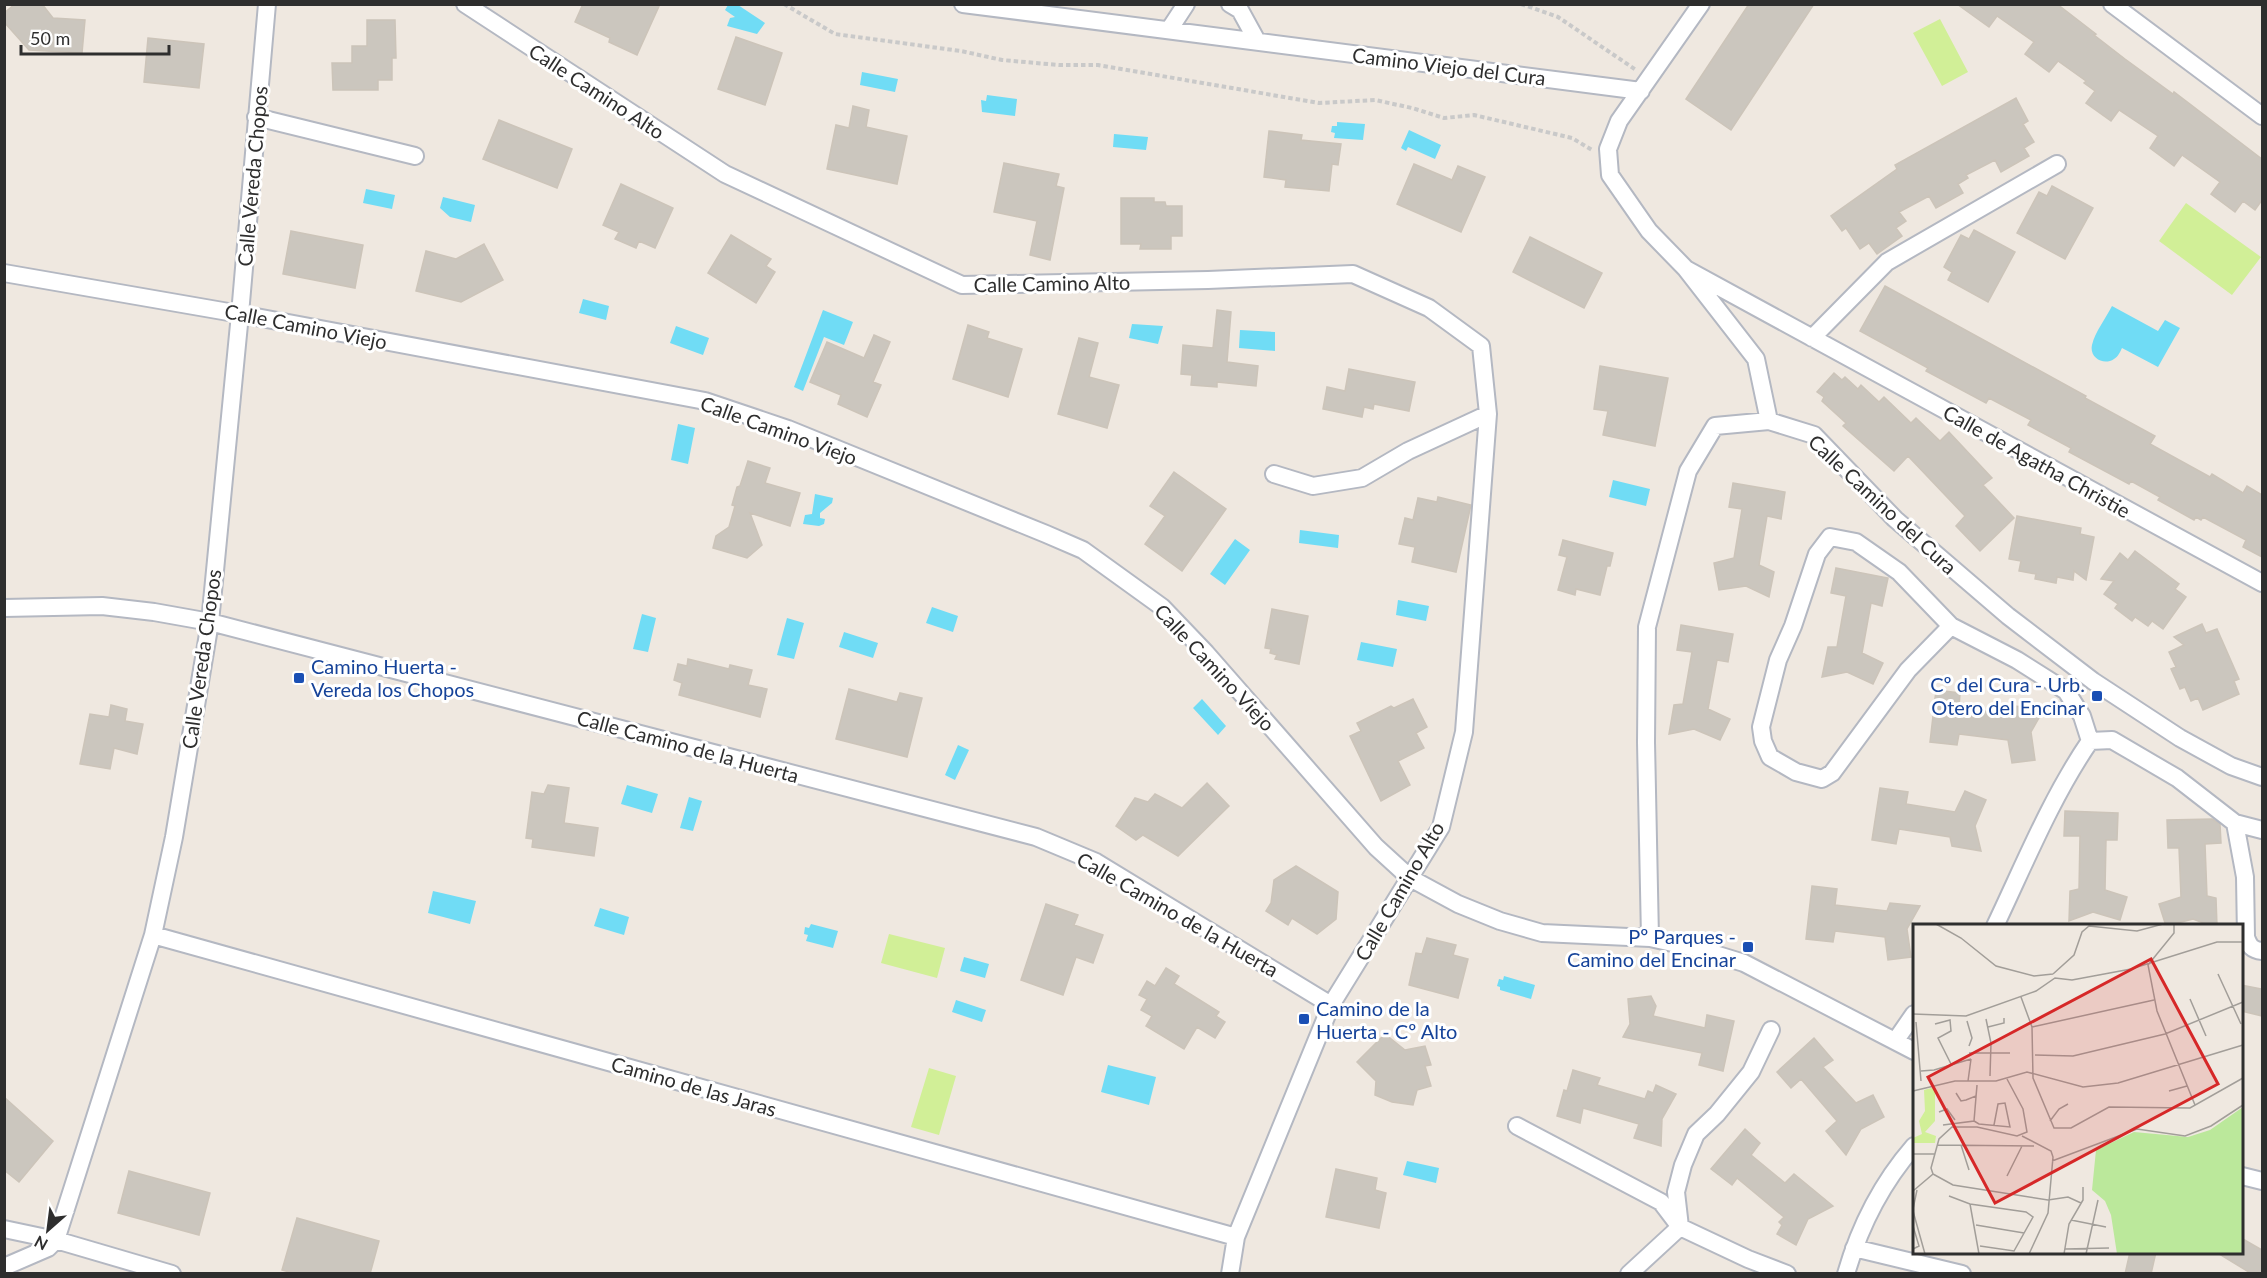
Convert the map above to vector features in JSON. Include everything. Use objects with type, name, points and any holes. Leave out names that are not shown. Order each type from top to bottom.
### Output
[{"type":"street","name":"Calle Vereda Chopos","points":[[56,1240],[153,934],[174,837],[210,622],[267,4]]},
{"type":"street","name":"Calle Camino Alto","points":[[465,4],[725,174],[962,285],[1208,280],[1353,274],[1429,308],[1481,346],[1488,414],[1464,732],[1441,826],[1331,1005],[1236,1237],[1230,1274]]},
{"type":"street","name":"Camino Viejo del Cura","points":[[963,4],[1257,41],[1645,85]]},
{"type":"street","points":[[1169,30],[1186,4]]},
{"type":"street","points":[[1230,4],[1240,10],[1257,41]]},
{"type":"street","points":[[1608,160],[1608,149],[1619,121],[1701,4]]},
{"type":"street","points":[[2112,4],[2262,116]]},
{"type":"street","points":[[256,117],[415,156]]},
{"type":"street","name":"Calle de Agatha Christie","points":[[1608,160],[1610,175],[1649,231],[1686,268],[1756,359],[1769,421]]},
{"type":"street","points":[[1812,338],[1887,262],[2057,164]]},
{"type":"street","name":"Calle de Agatha Christie","points":[[1686,268],[2262,583]]},
{"type":"street","name":"Calle Camino Viejo","points":[[4,273],[240,314],[705,401],[788,429],[1083,550],[1162,607],[1206,653],[1376,846],[1410,878],[1458,904],[1500,921],[1542,933],[1650,938],[1695,948],[1744,963],[1913,1050]]},
{"type":"street","points":[[1274,474],[1313,486],[1362,478],[1408,451],[1488,414]]},
{"type":"street","name":"Calle Camino del Cura","points":[[1650,938],[1646,742],[1647,627],[1688,471],[1715,426],[1769,421],[1814,435],[1895,519],[2008,616],[2093,681],[2180,738],[2231,766],[2262,777]]},
{"type":"street","points":[[1951,626],[1908,670],[1832,773],[1822,778],[1796,772],[1770,756],[1763,741],[1761,727],[1778,660],[1793,626],[1817,555],[1830,537],[1857,542],[1899,572],[1951,626],[2017,660],[2066,691],[2082,716],[2090,741]]},
{"type":"street","name":"Calle Camino de la Huerta","points":[[4,608],[102,606],[210,622],[1035,837],[1096,862],[1331,1005]]},
{"type":"street","points":[[2090,741],[2112,740],[2176,778],[2235,823],[2262,830]]},
{"type":"street","points":[[1997,924],[2035,839],[2073,765],[2090,741]]},
{"type":"street","points":[[2235,823],[2245,877],[2246,937],[2249,946],[2262,951]]},
{"type":"street","name":"Camino de las Jaras","points":[[153,934],[1236,1237]]},
{"type":"street","points":[[1896,1040],[1913,1015]]},
{"type":"street","points":[[1680,1227],[1676,1192],[1683,1165],[1696,1134],[1717,1114],[1751,1072],[1771,1030]]},
{"type":"street","points":[[1517,1126],[1661,1202],[1680,1227],[1748,1259],[1787,1274]]},
{"type":"street","points":[[1846,1274],[1867,1216],[1885,1183],[1913,1147]]},
{"type":"street","points":[[2243,1176],[2262,1181]]},
{"type":"street","points":[[1629,1274],[1680,1227]]},
{"type":"street","points":[[4,1229],[56,1240],[172,1274]]},
{"type":"street","points":[[4,1267],[48,1248],[56,1240]]},
{"type":"street","points":[[1854,1248],[1962,1274]]},
{"type":"path","points":[[784,4],[835,34],[961,51],[1002,60],[1059,65],[1098,65],[1319,102],[1375,100],[1444,118],[1474,115],[1572,138],[1608,160]]},
{"type":"path","points":[[1521,4],[1558,17],[1645,85]]},
{"type":"green space","points":[[1940,19],[1968,72],[1942,86],[1913,33]]},
{"type":"green space","points":[[2186,203],[2261,257],[2232,295],[2159,241]]},
{"type":"green space","points":[[889,934],[945,948],[937,978],[881,963]]},
{"type":"green space","points":[[929,1068],[956,1076],[939,1135],[911,1127]]},
{"type":"water","points":[[728,5],[738,5],[765,23],[757,34],[727,26],[730,18],[735,17],[725,10]]},
{"type":"water","points":[[862,72],[898,79],[895,92],[860,85]]},
{"type":"water","points":[[987,95],[1017,99],[1015,116],[982,112],[981,100],[986,101]]},
{"type":"water","points":[[1337,122],[1365,124],[1363,140],[1334,138],[1335,133],[1331,132],[1332,126],[1337,126]]},
{"type":"water","points":[[1409,130],[1441,145],[1435,159],[1408,147],[1406,151],[1401,148]]},
{"type":"water","points":[[1114,134],[1148,137],[1146,150],[1113,147]]},
{"type":"water","points":[[366,189],[395,195],[392,209],[363,203]]},
{"type":"water","points":[[443,197],[475,205],[471,222],[450,217],[440,208]]},
{"type":"water","points":[[583,299],[609,306],[606,320],[579,313]]},
{"type":"water","points":[[2112,306],[2158,331],[2165,320],[2180,328],[2158,367],[2122,348],[2117,357],[2110,361],[2098,360],[2095,357],[2092,350],[2093,340]]},
{"type":"water","points":[[823,310],[853,322],[844,345],[824,337],[803,391],[794,387]]},
{"type":"water","points":[[1132,324],[1163,326],[1158,344],[1129,338]]},
{"type":"water","points":[[676,326],[709,338],[703,355],[670,343]]},
{"type":"water","points":[[1240,330],[1275,332],[1275,351],[1239,348]]},
{"type":"water","points":[[678,424],[695,428],[688,464],[671,460]]},
{"type":"water","points":[[1613,480],[1650,489],[1646,506],[1609,497]]},
{"type":"water","points":[[815,494],[833,498],[832,503],[820,513],[820,518],[825,519],[824,524],[819,526],[803,524],[805,515],[812,514]]},
{"type":"water","points":[[1300,530],[1339,535],[1338,548],[1299,543]]},
{"type":"water","points":[[1235,539],[1250,550],[1225,585],[1210,574]]},
{"type":"water","points":[[1398,600],[1429,606],[1426,621],[1396,615]]},
{"type":"water","points":[[932,607],[958,616],[953,632],[926,623]]},
{"type":"water","points":[[642,614],[656,618],[648,652],[633,649]]},
{"type":"water","points":[[787,618],[804,623],[794,659],[777,655]]},
{"type":"water","points":[[844,632],[878,643],[873,658],[839,647]]},
{"type":"water","points":[[1361,642],[1397,649],[1393,667],[1357,660]]},
{"type":"water","points":[[1202,699],[1226,726],[1218,735],[1193,708]]},
{"type":"water","points":[[958,745],[969,750],[955,780],[945,775]]},
{"type":"water","points":[[627,785],[658,794],[652,813],[621,804]]},
{"type":"water","points":[[689,797],[702,801],[693,831],[680,828]]},
{"type":"water","points":[[433,891],[476,901],[470,924],[428,913]]},
{"type":"water","points":[[600,908],[629,917],[624,935],[594,926]]},
{"type":"water","points":[[811,924],[838,931],[833,948],[806,941],[808,935],[804,934],[805,927],[809,928]]},
{"type":"water","points":[[964,957],[989,964],[985,978],[960,971]]},
{"type":"water","points":[[1504,976],[1535,985],[1531,999],[1500,990],[1497,986],[1499,979],[1503,980]]},
{"type":"water","points":[[956,1000],[986,1010],[982,1022],[952,1012]]},
{"type":"water","points":[[1108,1065],[1156,1077],[1149,1105],[1101,1092]]},
{"type":"water","points":[[1407,1161],[1439,1168],[1436,1183],[1403,1175]]},
{"type":"building","points":[[15,4],[42,4],[53,18],[85,20],[82,53],[29,50],[4,22],[4,13]]},
{"type":"building","points":[[583,4],[660,4],[637,55],[609,42],[610,38],[575,22]]},
{"type":"building","points":[[1749,4],[1814,4],[1731,130],[1686,99]]},
{"type":"building","points":[[1957,4],[2057,4],[2125,59],[2173,94],[2174,92],[2262,159],[2262,200],[2255,210],[2243,201],[2235,212],[2211,194],[2220,182],[2182,155],[2174,166],[2150,148],[2158,136],[2119,110],[2111,121],[2086,103],[2095,91],[2084,83],[2086,81],[2058,61],[2049,72],[2025,54],[2034,42],[1997,16],[1989,27]]},
{"type":"building","points":[[367,20],[395,20],[396,58],[392,58],[392,80],[378,80],[378,90],[333,90],[332,63],[352,63],[352,46],[367,46]]},
{"type":"building","points":[[736,37],[782,53],[765,105],[718,89]]},
{"type":"building","points":[[148,38],[204,44],[199,88],[144,82]]},
{"type":"building","points":[[2016,98],[2028,121],[2023,124],[2034,142],[2024,148],[2029,156],[2001,172],[1995,160],[1966,175],[1968,178],[1958,184],[1963,193],[1936,208],[1929,196],[1899,212],[1906,221],[1896,228],[1902,236],[1877,254],[1869,243],[1860,249],[1846,228],[1842,231],[1831,216],[1897,169],[1895,165]]},
{"type":"building","points":[[853,106],[869,110],[866,127],[907,136],[897,184],[827,169],[836,125],[849,128]]},
{"type":"building","points":[[499,120],[572,149],[557,188],[483,159]]},
{"type":"building","points":[[1269,131],[1302,135],[1301,140],[1341,144],[1338,165],[1332,164],[1329,191],[1285,187],[1286,180],[1264,177]]},
{"type":"building","points":[[1004,163],[1059,174],[1056,186],[1064,188],[1050,260],[1030,255],[1037,221],[994,212]]},
{"type":"building","points":[[1414,164],[1452,180],[1458,166],[1485,177],[1461,232],[1397,204]]},
{"type":"building","points":[[621,184],[673,208],[655,248],[639,241],[636,248],[615,239],[619,232],[603,225]]},
{"type":"building","points":[[2052,186],[2093,208],[2065,259],[2017,233],[2039,192],[2047,196]]},
{"type":"building","points":[[1121,198],[1154,198],[1154,202],[1165,202],[1166,206],[1182,206],[1182,236],[1171,236],[1171,249],[1140,249],[1141,244],[1121,244]]},
{"type":"building","points":[[1974,230],[2015,252],[1988,302],[1948,280],[1952,272],[1944,267],[1961,235],[1969,239]]},
{"type":"building","points":[[291,231],[363,245],[355,288],[283,274]]},
{"type":"building","points":[[731,235],[771,259],[766,266],[775,272],[756,303],[708,273]]},
{"type":"building","points":[[1530,237],[1602,273],[1584,308],[1513,272]]},
{"type":"building","points":[[484,244],[503,280],[461,302],[416,291],[426,251],[456,259]]},
{"type":"building","points":[[1885,286],[2155,436],[2150,444],[2210,477],[2212,474],[2243,493],[2247,486],[2262,495],[2262,557],[2243,547],[2246,540],[2203,517],[2201,520],[2196,517],[2194,520],[2158,500],[2160,497],[2131,481],[2129,484],[2069,452],[2071,448],[2028,425],[2031,420],[1989,398],[1986,403],[1926,371],[1928,368],[1860,331]]},
{"type":"building","points":[[1217,310],[1231,312],[1227,362],[1258,366],[1256,386],[1217,382],[1217,387],[1191,385],[1192,375],[1181,374],[1183,345],[1213,348]]},
{"type":"building","points":[[968,325],[989,332],[987,338],[1022,349],[1008,397],[953,379]]},
{"type":"building","points":[[874,335],[890,342],[873,382],[881,385],[867,417],[838,404],[841,395],[810,382],[827,342],[864,358]]},
{"type":"building","points":[[1079,338],[1098,343],[1089,377],[1119,385],[1107,428],[1058,414]]},
{"type":"building","points":[[1600,366],[1668,378],[1655,446],[1603,435],[1608,411],[1594,409]]},
{"type":"building","points":[[1349,369],[1415,382],[1409,411],[1374,404],[1373,409],[1364,407],[1362,417],[1323,409],[1327,387],[1345,391]]},
{"type":"building","points":[[1834,373],[1842,380],[1845,377],[1858,389],[1861,385],[1879,402],[1884,397],[1911,423],[1916,418],[1940,441],[1949,432],[1992,478],[1983,485],[2014,518],[1980,551],[1956,526],[1965,516],[1908,456],[1894,471],[1843,426],[1846,423],[1822,401],[1824,397],[1817,392]]},
{"type":"building","points":[[748,461],[770,468],[765,483],[800,493],[790,526],[750,513],[762,545],[747,558],[713,548],[716,536],[729,527],[737,487],[740,486]]},
{"type":"building","points":[[1174,472],[1226,509],[1182,571],[1145,544],[1165,516],[1150,506]]},
{"type":"building","points":[[1733,483],[1785,492],[1781,519],[1767,516],[1759,565],[1774,572],[1769,597],[1746,586],[1719,590],[1714,563],[1734,558],[1742,509],[1729,507]]},
{"type":"building","points":[[1438,497],[1471,505],[1456,572],[1412,562],[1415,547],[1399,544],[1405,518],[1413,520],[1418,498],[1437,502]]},
{"type":"building","points":[[2017,516],[2081,528],[2080,534],[2094,537],[2086,580],[2074,571],[2073,580],[2057,577],[2056,583],[2035,579],[2036,574],[2019,571],[2021,561],[2009,559]]},
{"type":"building","points":[[1563,540],[1613,553],[1610,566],[1607,566],[1600,595],[1576,589],[1575,595],[1558,590],[1567,557],[1559,555]]},
{"type":"building","points":[[2135,551],[2179,584],[2175,589],[2186,597],[2163,629],[2152,621],[2148,626],[2135,617],[2132,621],[2115,608],[2118,604],[2104,594],[2114,581],[2101,579],[2120,553],[2128,560]]},
{"type":"building","points":[[1836,568],[1888,578],[1882,606],[1871,603],[1862,653],[1883,663],[1873,684],[1847,672],[1822,677],[1828,647],[1837,647],[1846,596],[1831,593]]},
{"type":"building","points":[[1272,609],[1308,616],[1299,664],[1275,659],[1277,655],[1270,653],[1271,649],[1265,648]]},
{"type":"building","points":[[2202,624],[2206,633],[2217,629],[2239,679],[2234,681],[2239,694],[2203,710],[2198,698],[2191,701],[2185,687],[2180,689],[2171,669],[2176,667],[2169,652],[2184,645],[2174,637]]},
{"type":"building","points":[[1681,625],[1733,634],[1728,662],[1717,660],[1708,709],[1730,719],[1720,740],[1694,729],[1669,734],[1674,705],[1683,704],[1692,652],[1677,650]]},
{"type":"building","points":[[688,659],[729,669],[730,665],[752,670],[748,685],[767,689],[760,717],[679,695],[682,683],[674,680],[678,664],[687,666]]},
{"type":"building","points":[[849,689],[897,702],[900,693],[922,698],[907,757],[836,739]]},
{"type":"building","points":[[1936,690],[1960,693],[1959,708],[2011,714],[2014,706],[2044,709],[2031,732],[2035,760],[2012,763],[2008,740],[1959,734],[1957,745],[1930,742]]},
{"type":"building","points":[[1413,699],[1427,727],[1416,733],[1424,748],[1398,761],[1410,785],[1381,801],[1350,736],[1361,731],[1357,723],[1391,706],[1394,708]]},
{"type":"building","points":[[111,705],[127,709],[125,721],[143,724],[137,754],[114,748],[110,769],[80,764],[90,714],[109,717]]},
{"type":"building","points":[[1207,783],[1229,806],[1178,856],[1143,835],[1136,840],[1116,826],[1135,798],[1148,802],[1155,794],[1182,808]]},
{"type":"building","points":[[548,785],[569,788],[564,823],[598,828],[594,856],[532,847],[533,839],[526,838],[532,792],[544,794]]},
{"type":"building","points":[[1880,788],[1908,792],[1906,804],[1955,812],[1965,791],[1986,800],[1975,826],[1981,851],[1952,846],[1950,837],[1899,829],[1896,844],[1872,840]]},
{"type":"building","points":[[2065,811],[2118,813],[2117,840],[2106,840],[2105,890],[2127,897],[2120,920],[2093,912],[2069,921],[2070,891],[2079,889],[2080,836],[2064,836]]},
{"type":"building","points":[[2212,819],[2220,824],[2221,843],[2205,844],[2207,896],[2216,898],[2217,924],[2206,924],[2193,919],[2165,924],[2159,904],[2181,897],[2179,848],[2168,848],[2167,820]]},
{"type":"building","points":[[1296,866],[1338,892],[1336,919],[1317,934],[1292,918],[1288,925],[1266,911],[1271,903],[1274,880]]},
{"type":"building","points":[[1812,886],[1837,889],[1835,905],[1887,911],[1890,903],[1920,906],[1907,929],[1911,957],[1888,960],[1885,937],[1835,931],[1833,942],[1806,939]]},
{"type":"building","points":[[1046,904],[1078,915],[1074,925],[1103,935],[1093,963],[1076,957],[1063,995],[1021,980]]},
{"type":"building","points":[[1427,938],[1456,945],[1453,955],[1468,959],[1458,998],[1409,985],[1416,953],[1422,954]]},
{"type":"building","points":[[1166,968],[1179,976],[1174,984],[1219,1012],[1216,1016],[1225,1022],[1215,1038],[1197,1027],[1184,1049],[1146,1026],[1152,1016],[1141,1010],[1147,999],[1139,995],[1147,981],[1155,986]]},
{"type":"building","points":[[2243,985],[2262,989],[2262,1016],[2243,1011]]},
{"type":"building","points":[[1651,996],[1656,1006],[1653,1016],[1705,1028],[1707,1015],[1734,1021],[1723,1071],[1699,1065],[1702,1053],[1623,1037],[1630,1024],[1628,999]]},
{"type":"building","points":[[1385,1034],[1405,1050],[1425,1046],[1431,1065],[1425,1066],[1431,1086],[1417,1090],[1413,1105],[1392,1102],[1375,1095],[1376,1081],[1357,1062]]},
{"type":"building","points":[[1814,1038],[1833,1060],[1823,1067],[1856,1103],[1873,1095],[1884,1117],[1861,1129],[1846,1155],[1826,1131],[1837,1121],[1801,1079],[1791,1088],[1777,1072]]},
{"type":"building","points":[[1573,1070],[1600,1078],[1597,1085],[1645,1099],[1648,1091],[1653,1093],[1656,1085],[1676,1094],[1662,1119],[1661,1146],[1634,1138],[1639,1124],[1583,1108],[1580,1123],[1557,1116],[1564,1090],[1567,1091]]},
{"type":"building","points":[[4,1097],[53,1141],[19,1182],[4,1170]]},
{"type":"building","points":[[1745,1129],[1760,1143],[1751,1155],[1785,1183],[1794,1174],[1833,1206],[1808,1219],[1796,1245],[1777,1234],[1782,1225],[1779,1222],[1784,1217],[1737,1178],[1732,1185],[1711,1169]]},
{"type":"building","points":[[1336,1169],[1377,1178],[1375,1190],[1386,1193],[1379,1228],[1326,1217]]},
{"type":"building","points":[[129,1171],[210,1193],[199,1235],[118,1213]]},
{"type":"building","points":[[297,1218],[379,1241],[370,1274],[296,1274],[282,1270]]},
{"type":"building","points":[[2243,1239],[2262,1250],[2262,1274],[2252,1274],[2219,1254],[2243,1254]]},
{"type":"building","points":[[2130,1254],[2156,1254],[2151,1274],[2125,1274]]},
{"type":"place","name":"Camino Huerta - Vereda los Chopos","points":[[299,678]]},
{"type":"place","name":"Cº del Cura - Urb. Otero del Encinar","points":[[2097,696]]},
{"type":"place","name":"Pº Parques - Camino del Encinar","points":[[1748,947]]},
{"type":"place","name":"Camino de la Huerta - Cº Alto","points":[[1304,1019]]}]
